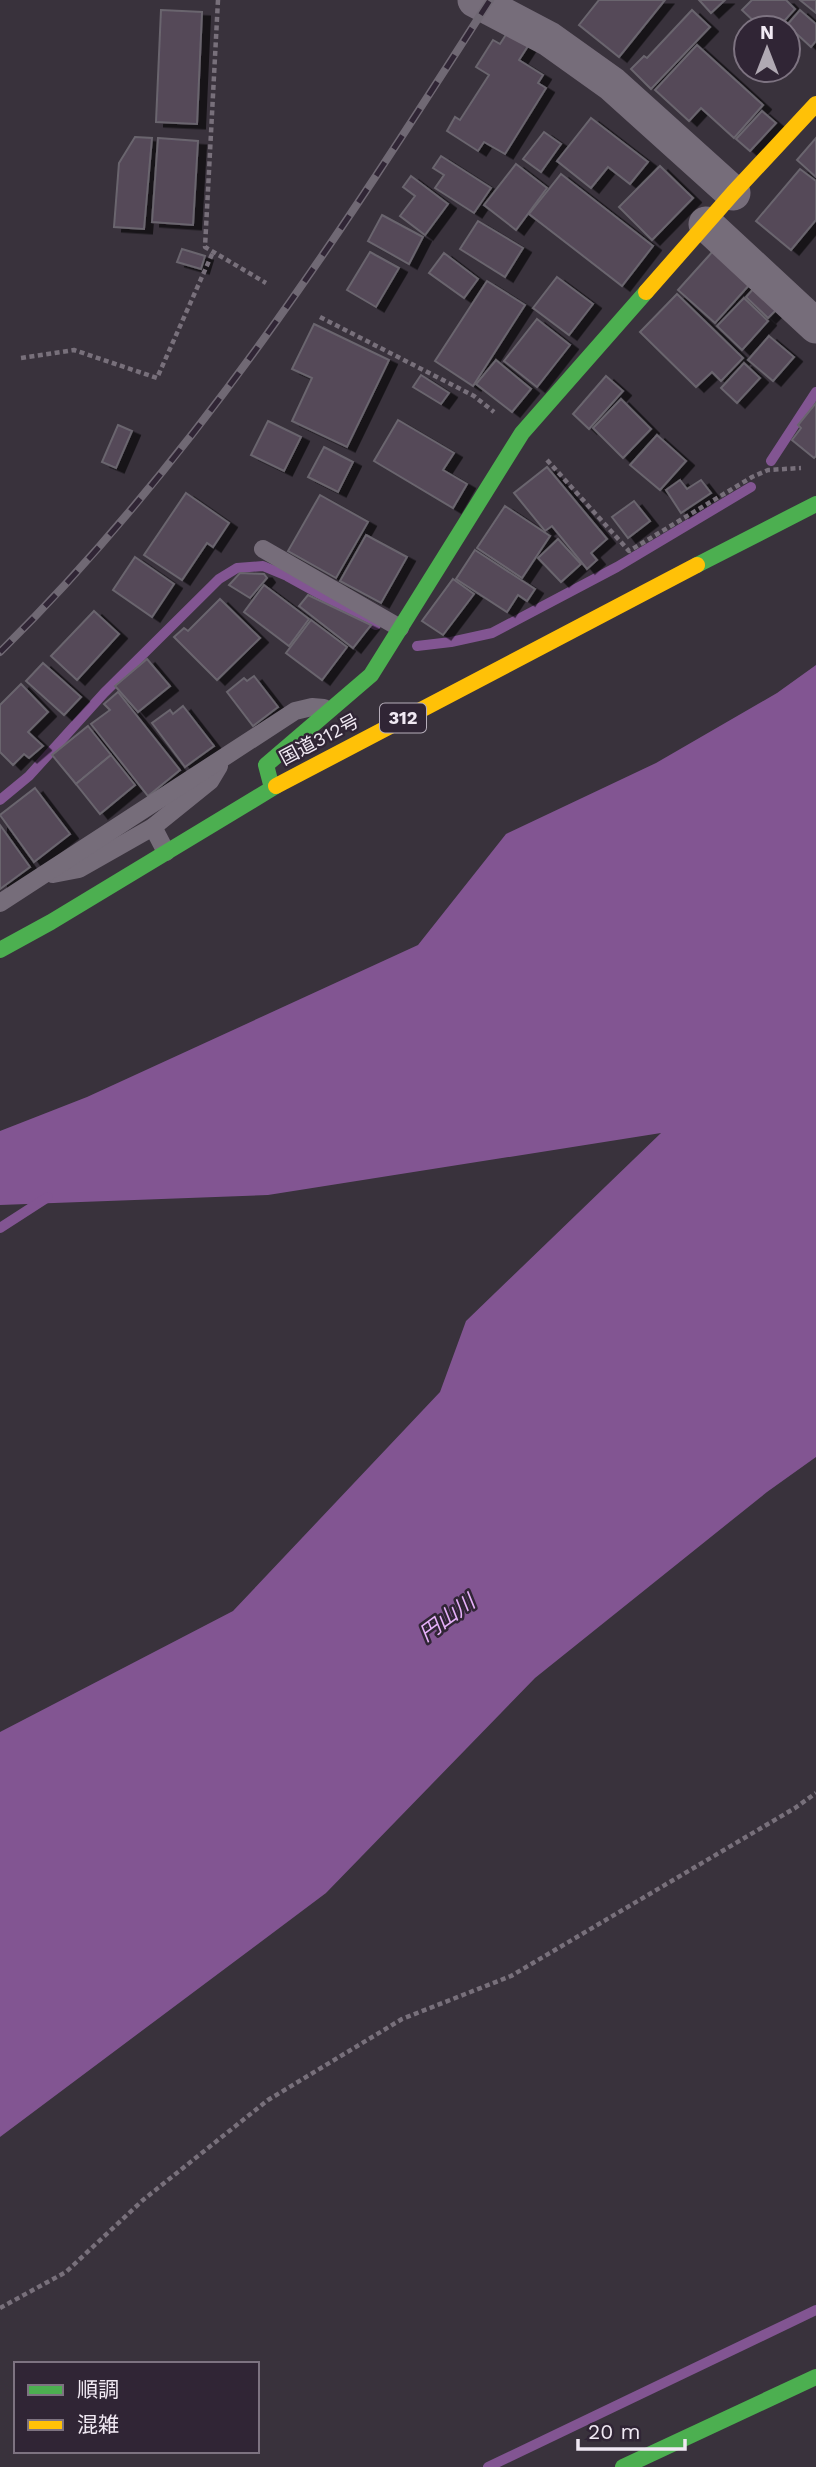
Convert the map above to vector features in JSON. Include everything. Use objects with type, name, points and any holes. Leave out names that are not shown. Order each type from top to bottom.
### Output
[{"type":"main road","points":[[272,788],[266,765],[371,675],[522,433],[733,192],[816,104]]},
{"type":"main road","name":"国道312号","points":[[0,950],[272,788],[816,504]]},
{"type":"main road","points":[[624,2467],[816,2377]]},
{"type":"street","points":[[475,0],[549,39],[612,84],[733,192]]},
{"type":"street","points":[[706,224],[816,326]]},
{"type":"lane","points":[[263,549],[400,628]]},
{"type":"lane","points":[[0,903],[295,711],[312,706],[331,709]]},
{"type":"lane","points":[[43,876],[79,869],[153,827],[210,780],[225,757]]},
{"type":"lane","points":[[153,827],[166,852]]},
{"type":"path","points":[[218,0],[205,247],[266,283]]},
{"type":"path","points":[[21,358],[74,350],[157,378],[213,252]]},
{"type":"path","points":[[320,317],[474,396],[522,433],[629,551],[768,470],[802,468],[809,465]]},
{"type":"path","points":[[0,2308],[66,2272],[143,2200],[268,2100],[402,2019],[511,1976],[816,1793]]},
{"type":"water","name":"円山川","points":[[816,665],[816,1457],[767,1492],[535,1678],[326,1893],[0,2137],[0,1732],[233,1611],[440,1392],[466,1321],[661,1133],[268,1195],[0,1205],[0,1131],[87,1097],[418,945],[506,834],[656,763],[777,693]]},
{"type":"building","points":[[599,0],[665,0],[619,57],[579,25]]},
{"type":"building","points":[[699,0],[725,0],[711,13]]},
{"type":"building","points":[[752,0],[786,0],[795,9],[791,14],[746,14],[742,10]]},
{"type":"building","points":[[800,0],[816,0],[816,13]]},
{"type":"building","points":[[161,10],[202,12],[197,124],[156,122]]},
{"type":"building","points":[[692,10],[710,27],[651,89],[631,69],[644,56],[647,58]]},
{"type":"building","points":[[800,10],[816,24],[816,41],[811,47],[802,39],[802,14],[797,14]]},
{"type":"building","points":[[507,33],[528,46],[519,60],[543,75],[538,83],[546,88],[505,154],[484,142],[478,151],[447,131],[455,117],[460,120],[489,75],[476,67],[493,40],[500,44]]},
{"type":"building","points":[[697,45],[732,77],[732,84],[740,84],[763,105],[734,138],[701,108],[689,121],[655,90]]},
{"type":"building","points":[[762,111],[776,123],[750,151],[736,139]]},
{"type":"building","points":[[591,118],[648,162],[630,184],[608,167],[591,188],[557,161]]},
{"type":"building","points":[[544,132],[561,144],[541,172],[523,159]]},
{"type":"building","points":[[135,137],[152,138],[144,229],[114,227],[119,163]]},
{"type":"building","points":[[158,138],[198,141],[193,225],[152,222]]},
{"type":"building","points":[[816,138],[816,177],[797,160]]},
{"type":"building","points":[[441,156],[491,188],[474,213],[435,188],[444,175],[433,168]]},
{"type":"building","points":[[516,164],[547,188],[516,230],[484,205]]},
{"type":"building","points":[[660,166],[693,198],[652,240],[619,207]]},
{"type":"building","points":[[800,169],[816,181],[816,220],[791,250],[756,221]]},
{"type":"building","points":[[561,174],[653,246],[622,286],[529,214]]},
{"type":"building","points":[[411,176],[448,204],[425,235],[400,216],[415,196],[403,187]]},
{"type":"building","points":[[382,215],[423,237],[409,264],[368,241]]},
{"type":"building","points":[[478,221],[523,248],[505,277],[460,249]]},
{"type":"building","points":[[182,249],[205,256],[201,269],[177,262]]},
{"type":"building","points":[[714,250],[751,283],[715,323],[678,290]]},
{"type":"building","points":[[370,252],[399,268],[376,307],[347,290]]},
{"type":"building","points":[[444,253],[478,279],[464,298],[429,273]]},
{"type":"building","points":[[557,277],[593,304],[569,335],[533,308]]},
{"type":"building","points":[[487,281],[525,305],[473,386],[435,361]]},
{"type":"building","points":[[755,287],[777,309],[768,318],[746,297]]},
{"type":"building","points":[[677,294],[743,358],[721,381],[712,372],[696,387],[640,332]]},
{"type":"building","points":[[744,298],[768,321],[742,350],[717,326]]},
{"type":"building","points":[[537,319],[570,345],[537,387],[504,361]]},
{"type":"building","points":[[314,324],[389,360],[347,447],[292,421],[312,378],[292,369]]},
{"type":"building","points":[[769,336],[794,357],[773,381],[748,360]]},
{"type":"building","points":[[496,360],[531,389],[512,412],[476,384]]},
{"type":"building","points":[[744,363],[760,378],[737,403],[721,388]]},
{"type":"building","points":[[421,375],[449,393],[441,404],[413,387]]},
{"type":"building","points":[[606,376],[623,391],[589,429],[573,414]]},
{"type":"building","points":[[621,399],[651,429],[623,458],[593,428]]},
{"type":"building","points":[[816,403],[814,458],[792,440],[801,428],[798,425]]},
{"type":"building","points":[[398,420],[454,453],[443,470],[467,484],[453,508],[374,461]]},
{"type":"building","points":[[268,421],[301,437],[284,471],[251,455]]},
{"type":"building","points":[[118,425],[132,431],[116,468],[102,462]]},
{"type":"building","points":[[657,435],[686,461],[660,490],[630,465]]},
{"type":"building","points":[[324,447],[353,462],[338,492],[308,477]]},
{"type":"building","points":[[547,467],[607,539],[591,553],[597,560],[587,569],[552,526],[545,531],[514,493]]},
{"type":"building","points":[[680,480],[687,489],[701,480],[711,493],[681,513],[666,490]]},
{"type":"building","points":[[186,493],[229,523],[213,547],[207,543],[182,580],[144,555]]},
{"type":"building","points":[[320,495],[368,522],[336,578],[288,551]]},
{"type":"building","points":[[634,501],[650,521],[628,538],[612,517]]},
{"type":"building","points":[[505,506],[550,536],[522,578],[477,548]]},
{"type":"building","points":[[366,535],[407,557],[381,603],[340,581]]},
{"type":"building","points":[[558,539],[581,564],[561,582],[538,558]]},
{"type":"building","points":[[475,550],[535,589],[527,601],[518,595],[507,612],[456,579]]},
{"type":"building","points":[[135,557],[174,584],[152,617],[113,590]]},
{"type":"building","points":[[240,573],[264,574],[267,578],[250,598],[229,585]]},
{"type":"building","points":[[453,579],[474,594],[443,635],[422,621]]},
{"type":"building","points":[[264,585],[309,619],[289,646],[244,612]]},
{"type":"building","points":[[308,595],[371,625],[353,648],[299,606]]},
{"type":"building","points":[[220,599],[260,638],[217,680],[174,637],[184,628],[188,631]]},
{"type":"building","points":[[94,611],[119,634],[77,680],[51,656]]},
{"type":"building","points":[[311,620],[347,647],[322,680],[286,653]]},
{"type":"building","points":[[147,659],[170,686],[138,712],[115,686]]},
{"type":"building","points":[[43,663],[81,697],[64,715],[26,681]]},
{"type":"building","points":[[254,676],[278,707],[253,726],[227,692],[244,678],[247,681]]},
{"type":"building","points":[[21,684],[48,712],[28,732],[43,746],[29,758],[24,754],[13,765],[0,752],[0,705]]},
{"type":"building","points":[[118,692],[180,770],[148,796],[91,724],[110,710],[104,704]]},
{"type":"building","points":[[183,706],[214,746],[185,767],[152,723],[170,710],[173,714]]},
{"type":"building","points":[[88,726],[111,755],[76,784],[52,755]]},
{"type":"building","points":[[111,755],[135,785],[100,814],[76,784]]},
{"type":"building","points":[[35,788],[70,834],[34,862],[0,815]]},
{"type":"building","points":[[0,825],[30,867],[0,889]]},
{"type":"waterway","points":[[771,461],[816,392]]},
{"type":"waterway","points":[[417,646],[492,633],[617,567],[751,487]]},
{"type":"waterway","points":[[0,800],[29,776],[104,693],[219,579],[237,568],[263,566],[287,576],[376,625]]},
{"type":"waterway","points":[[0,1228],[48,1197]]},
{"type":"waterway","points":[[488,2467],[816,2310]]},
{"type":"railway","points":[[0,652],[71,578],[202,422],[322,256],[490,0]]},
{"type":"traffic: fast","points":[[272,788],[266,765],[371,675],[522,433],[646,292]]},
{"type":"traffic: fast","points":[[697,565],[816,504]]},
{"type":"traffic: fast","points":[[0,950],[276,786]]},
{"type":"traffic: fast","points":[[623,2467],[816,2377]]},
{"type":"traffic: slow","points":[[646,292],[816,104]]},
{"type":"traffic: slow","points":[[276,786],[697,565]]}]
